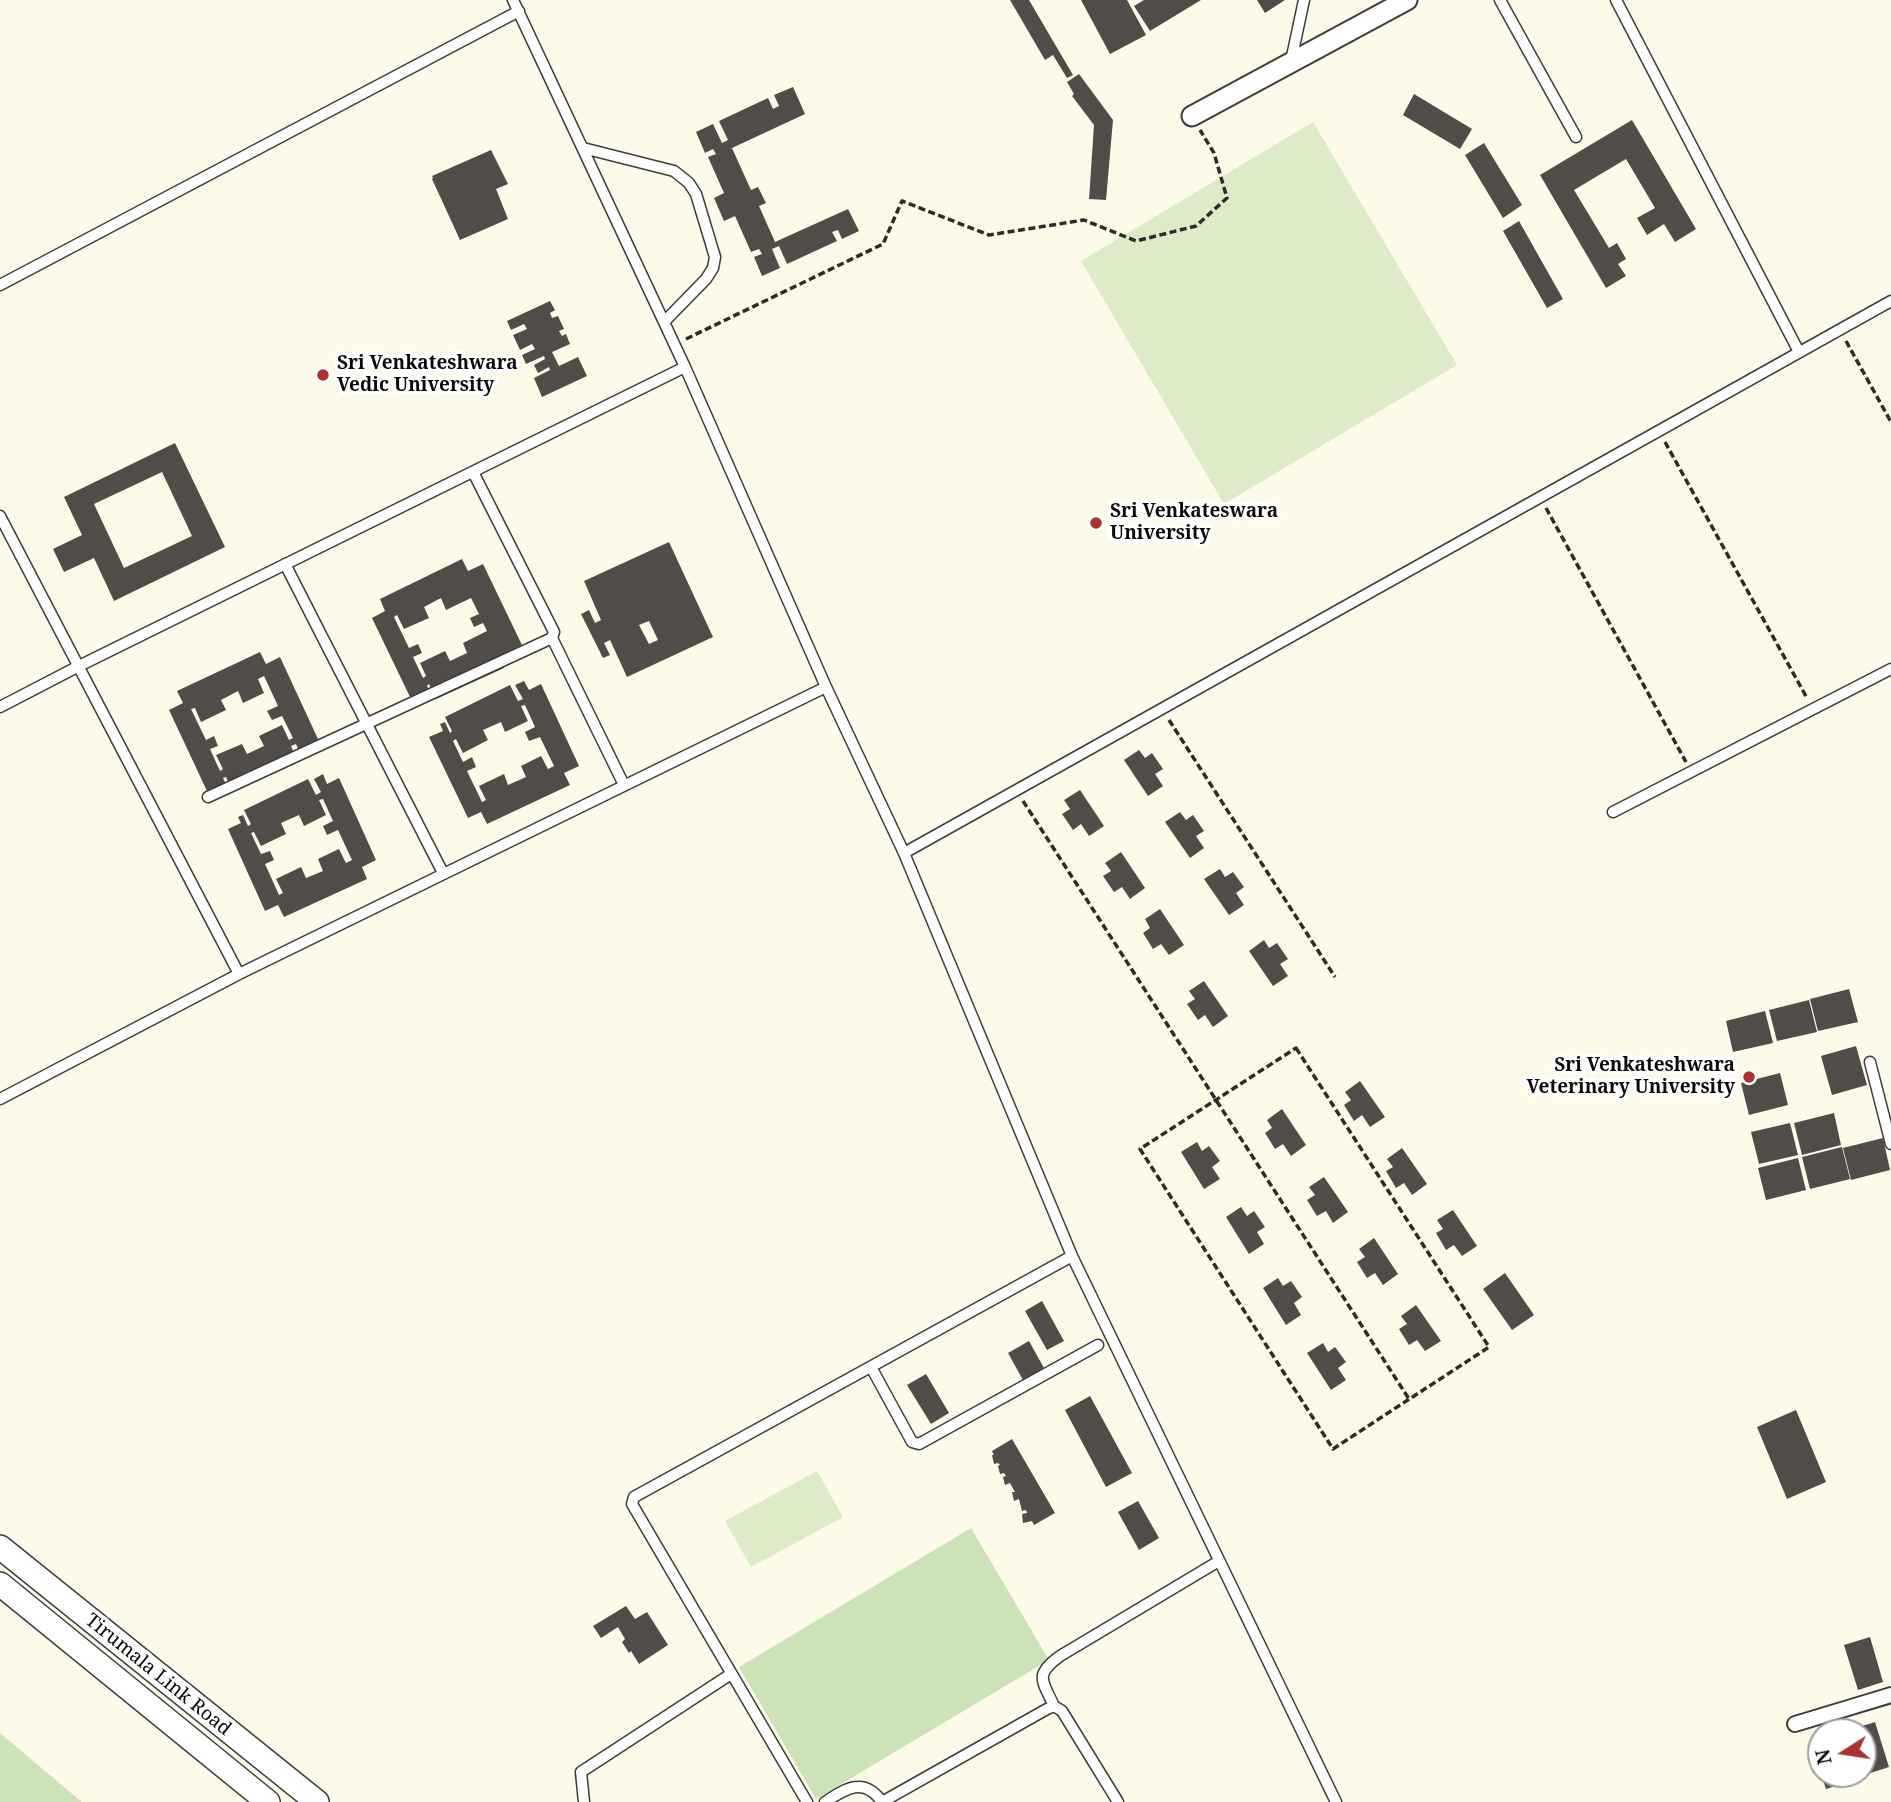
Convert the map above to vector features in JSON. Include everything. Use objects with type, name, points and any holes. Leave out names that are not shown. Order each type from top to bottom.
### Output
[{"type":"street","points":[[1192,116],[1407,0]]},
{"type":"street","name":"Tirumala Link Road","points":[[0,1547],[317,1802]]},
{"type":"street","name":"Tirumala Link Road","points":[[0,1584],[268,1802]]},
{"type":"street","points":[[1795,1724],[1891,1695]]},
{"type":"lane","points":[[513,0],[675,345],[826,687],[904,853],[1072,1256],[1336,1802]]},
{"type":"lane","points":[[1291,63],[1304,0]]},
{"type":"lane","points":[[1500,0],[1576,137]]},
{"type":"lane","points":[[1616,0],[1799,352]]},
{"type":"lane","points":[[0,285],[519,11]]},
{"type":"lane","points":[[583,148],[674,171],[696,194],[715,257],[713,268],[706,279],[664,322]]},
{"type":"lane","points":[[904,853],[1891,301]]},
{"type":"lane","points":[[0,708],[79,666],[685,367]]},
{"type":"lane","points":[[473,471],[554,632],[552,638],[624,785]]},
{"type":"lane","points":[[0,516],[239,974]]},
{"type":"lane","points":[[285,564],[443,873]]},
{"type":"lane","points":[[208,797],[552,638]]},
{"type":"lane","points":[[1614,812],[1891,669]]},
{"type":"lane","points":[[0,1099],[239,974],[826,687]]},
{"type":"lane","points":[[1870,1062],[1891,1144]]},
{"type":"lane","points":[[807,1802],[632,1504],[634,1497],[1072,1256]]},
{"type":"lane","points":[[871,1367],[912,1442],[919,1444],[1098,1345]]},
{"type":"lane","points":[[1118,1802],[1062,1711],[1054,1706],[1043,1683],[1042,1674],[1046,1666],[1060,1656],[1219,1561]]},
{"type":"lane","points":[[583,1802],[581,1772],[731,1674]]},
{"type":"lane","points":[[825,1802],[855,1786],[877,1794],[882,1802],[1054,1706]]},
{"type":"path","points":[[675,345],[883,244],[902,201],[989,235],[1084,220],[1136,241],[1196,226],[1227,198],[1214,153],[1192,116]]},
{"type":"path","points":[[1839,330],[1891,422]]},
{"type":"path","points":[[1658,431],[1813,709]]},
{"type":"path","points":[[1540,498],[1692,772]]},
{"type":"path","points":[[1162,709],[1335,977]]},
{"type":"path","points":[[1016,791],[1409,1399]]},
{"type":"path","points":[[1296,1048],[1489,1347],[1409,1399],[1333,1449],[1140,1149],[1296,1048]]},
{"type":"green space","points":[[1313,122],[1457,365],[1224,504],[1081,261]]},
{"type":"green space","points":[[817,1471],[843,1517],[751,1567],[725,1521]]},
{"type":"green space","points":[[971,1528],[1049,1660],[816,1799],[739,1667]]},
{"type":"green space","points":[[0,1733],[82,1802],[0,1802]]},
{"type":"building","points":[[1010,0],[1029,0],[1073,75],[1067,78],[1053,55],[1045,60]]},
{"type":"building","points":[[1081,0],[1127,0],[1146,35],[1110,54]]},
{"type":"building","points":[[1144,0],[1201,0],[1150,31],[1134,6]]},
{"type":"building","points":[[1257,0],[1285,0],[1265,13]]},
{"type":"building","points":[[1079,74],[1113,120],[1106,200],[1089,199],[1094,125],[1072,96],[1074,94],[1067,82]]},
{"type":"building","points":[[793,87],[805,114],[732,148],[751,190],[758,187],[766,203],[759,206],[775,242],[848,209],[859,231],[842,239],[838,230],[832,232],[837,241],[787,264],[779,246],[772,249],[780,268],[762,276],[754,257],[762,254],[759,249],[751,252],[735,216],[724,221],[714,198],[724,193],[708,157],[716,154],[713,149],[705,153],[696,132],[713,124],[722,143],[728,140],[719,121],[768,98],[773,109],[779,106],[774,95]]},
{"type":"building","points":[[1414,94],[1472,129],[1460,149],[1403,115]]},
{"type":"building","points":[[1632,120],[1696,229],[1675,242],[1664,224],[1647,235],[1637,218],[1655,208],[1626,159],[1574,190],[1609,248],[1617,243],[1626,259],[1618,264],[1626,276],[1606,288],[1540,175]]},
{"type":"building","points":[[1484,143],[1522,205],[1503,218],[1465,155]]},
{"type":"building","points":[[491,150],[508,184],[496,189],[508,219],[460,240],[432,176]]},
{"type":"building","points":[[1519,221],[1563,299],[1547,308],[1503,231]]},
{"type":"building","points":[[550,301],[555,310],[550,313],[552,318],[558,316],[564,329],[559,331],[562,336],[566,334],[570,344],[552,352],[559,366],[578,357],[587,376],[542,397],[534,378],[550,370],[549,367],[538,373],[534,365],[545,359],[544,356],[526,364],[522,355],[535,349],[532,344],[520,350],[513,335],[527,329],[524,324],[511,330],[507,321]]},
{"type":"building","points":[[175,443],[225,547],[114,601],[94,558],[64,572],[53,549],[82,535],[64,497]],"holes":[[[162,472],[192,536],[124,568],[94,504]]]},
{"type":"building","points":[[669,542],[713,637],[627,677],[610,640],[604,643],[610,655],[603,658],[581,614],[589,610],[595,623],[601,620],[584,581]],"holes":[[[649,621],[658,640],[649,644],[639,625]]]},
{"type":"building","points":[[462,559],[468,571],[483,564],[522,645],[507,652],[510,658],[502,662],[504,668],[436,699],[429,684],[427,686],[432,696],[411,699],[372,618],[385,611],[380,599]],"holes":[[[441,598],[446,610],[471,598],[479,614],[470,618],[474,627],[483,623],[487,631],[463,643],[467,653],[450,661],[445,651],[420,663],[426,676],[423,678],[413,657],[422,653],[418,644],[409,648],[394,617],[397,615],[404,629],[429,618],[424,607]]]},
{"type":"building","points":[[260,652],[266,664],[280,657],[318,739],[307,745],[311,754],[302,758],[296,744],[291,746],[298,762],[233,792],[226,777],[223,778],[228,789],[224,791],[221,785],[207,791],[169,710],[183,703],[177,691]],"holes":[[[264,676],[278,706],[267,711],[272,720],[282,716],[293,738],[289,740],[282,725],[259,736],[264,746],[247,754],[242,744],[216,755],[223,769],[220,771],[210,749],[218,746],[214,736],[206,740],[191,709],[195,708],[201,722],[226,710],[221,700],[238,691],[243,703],[264,693],[258,679]]]},
{"type":"building","points":[[524,681],[529,690],[541,684],[579,766],[564,773],[570,785],[487,824],[481,812],[468,818],[429,737],[443,731],[440,724],[445,722],[450,733],[452,731],[445,717],[510,685],[518,701],[523,699],[515,685]],"holes":[[[525,705],[535,727],[525,732],[529,741],[540,737],[554,766],[548,769],[541,756],[521,766],[526,777],[508,785],[504,774],[479,786],[486,800],[482,802],[467,771],[476,767],[472,757],[463,762],[453,741],[456,739],[463,753],[488,740],[483,730],[501,722],[505,732],[528,721],[521,706]]]},
{"type":"building","points":[[1139,750],[1145,758],[1152,753],[1163,769],[1155,774],[1163,786],[1148,796],[1124,760]]},
{"type":"building","points":[[323,774],[327,784],[339,778],[376,860],[362,867],[367,879],[284,917],[278,905],[265,911],[228,829],[241,823],[238,817],[243,815],[248,826],[251,824],[244,810],[308,779],[316,795],[321,792],[314,779]],"holes":[[[323,799],[333,821],[323,826],[327,835],[338,830],[352,860],[346,863],[339,849],[318,859],[323,871],[306,878],[301,867],[276,879],[283,893],[279,895],[265,864],[274,860],[270,851],[261,854],[251,833],[254,832],[261,846],[286,834],[281,823],[299,815],[304,826],[326,815],[319,800]]]},
{"type":"building","points":[[1080,790],[1104,826],[1089,836],[1081,824],[1073,830],[1062,814],[1070,809],[1064,800]]},
{"type":"building","points":[[1180,812],[1186,820],[1193,815],[1204,831],[1196,836],[1204,848],[1190,858],[1165,822]]},
{"type":"building","points":[[1121,852],[1145,888],[1130,899],[1122,887],[1114,892],[1103,876],[1111,871],[1105,863]]},
{"type":"building","points":[[1220,869],[1225,877],[1233,872],[1244,887],[1236,893],[1244,905],[1229,915],[1204,879]]},
{"type":"building","points":[[1160,909],[1184,945],[1169,955],[1161,944],[1153,949],[1143,933],[1150,928],[1145,919]]},
{"type":"building","points":[[1264,940],[1269,948],[1277,943],[1288,959],[1280,964],[1288,976],[1273,986],[1249,951]]},
{"type":"building","points":[[1204,981],[1228,1016],[1213,1027],[1205,1015],[1198,1020],[1187,1004],[1195,999],[1189,991]]},
{"type":"building","points":[[1849,989],[1858,1022],[1818,1031],[1810,999]]},
{"type":"building","points":[[1809,1000],[1817,1032],[1777,1041],[1769,1010]]},
{"type":"building","points":[[1765,1011],[1773,1043],[1733,1052],[1726,1021]]},
{"type":"building","points":[[1856,1046],[1867,1085],[1832,1095],[1821,1056]]},
{"type":"building","points":[[1780,1073],[1788,1105],[1749,1115],[1741,1083]]},
{"type":"building","points":[[1360,1081],[1385,1117],[1370,1127],[1362,1115],[1354,1121],[1344,1105],[1351,1100],[1345,1092]]},
{"type":"building","points":[[1282,1109],[1306,1145],[1291,1156],[1283,1144],[1275,1149],[1265,1133],[1272,1128],[1267,1120]]},
{"type":"building","points":[[1834,1113],[1841,1145],[1802,1155],[1794,1123]]},
{"type":"building","points":[[1790,1123],[1798,1155],[1759,1164],[1751,1132]]},
{"type":"building","points":[[1883,1138],[1890,1170],[1851,1180],[1843,1148]]},
{"type":"building","points":[[1197,1142],[1202,1151],[1209,1146],[1220,1161],[1212,1167],[1220,1179],[1204,1189],[1181,1152]]},
{"type":"building","points":[[1842,1147],[1850,1179],[1810,1189],[1802,1157]]},
{"type":"building","points":[[1402,1148],[1427,1184],[1412,1195],[1404,1183],[1396,1188],[1386,1171],[1393,1167],[1387,1159]]},
{"type":"building","points":[[1798,1158],[1806,1190],[1766,1200],[1758,1168]]},
{"type":"building","points":[[1324,1177],[1348,1212],[1333,1223],[1326,1211],[1317,1216],[1307,1200],[1315,1195],[1309,1187]]},
{"type":"building","points":[[1241,1207],[1247,1216],[1254,1211],[1265,1227],[1257,1232],[1264,1244],[1249,1254],[1226,1217]]},
{"type":"building","points":[[1453,1210],[1477,1246],[1462,1256],[1454,1245],[1446,1250],[1436,1233],[1443,1229],[1437,1220]]},
{"type":"building","points":[[1374,1238],[1398,1274],[1383,1285],[1375,1273],[1367,1278],[1357,1262],[1365,1257],[1359,1249]]},
{"type":"building","points":[[1505,1273],[1534,1315],[1512,1330],[1483,1289]]},
{"type":"building","points":[[1278,1278],[1283,1286],[1291,1281],[1302,1297],[1294,1303],[1301,1315],[1286,1325],[1263,1288]]},
{"type":"building","points":[[1042,1301],[1064,1341],[1047,1350],[1025,1311]]},
{"type":"building","points":[[1416,1305],[1441,1341],[1425,1351],[1417,1340],[1409,1345],[1399,1329],[1407,1324],[1401,1316]]},
{"type":"building","points":[[1029,1341],[1044,1368],[1023,1380],[1008,1353]]},
{"type":"building","points":[[1323,1343],[1328,1352],[1335,1347],[1346,1362],[1338,1368],[1346,1380],[1331,1390],[1307,1353]]},
{"type":"building","points":[[926,1374],[949,1413],[931,1424],[907,1385]]},
{"type":"building","points":[[1090,1396],[1132,1473],[1106,1487],[1065,1410]]},
{"type":"building","points":[[1796,1410],[1826,1482],[1787,1499],[1757,1427]]},
{"type":"building","points":[[1012,1439],[1055,1513],[1034,1525],[1032,1521],[1023,1523],[1022,1514],[1027,1513],[1026,1510],[1022,1511],[1019,1499],[1014,1501],[1012,1492],[1015,1492],[1010,1483],[1005,1485],[1003,1477],[1006,1476],[1004,1473],[1000,1474],[1000,1465],[994,1464],[992,1451]]},
{"type":"building","points":[[1138,1501],[1159,1538],[1139,1550],[1118,1512]]},
{"type":"building","points":[[626,1606],[635,1619],[647,1612],[668,1645],[639,1664],[622,1642],[625,1639],[618,1627],[601,1638],[593,1626]]},
{"type":"building","points":[[1870,1637],[1883,1682],[1858,1690],[1844,1645]]},
{"type":"building","points":[[1877,1728],[1889,1767],[1877,1771]]},
{"type":"place","name":"Sri Venkateshwara Vedic University","points":[[323,375]]},
{"type":"place","name":"Sri Venkateswara University","points":[[1096,523]]},
{"type":"place","name":"Sri Venkateshwara Veterinary University","points":[[1749,1077]]}]
